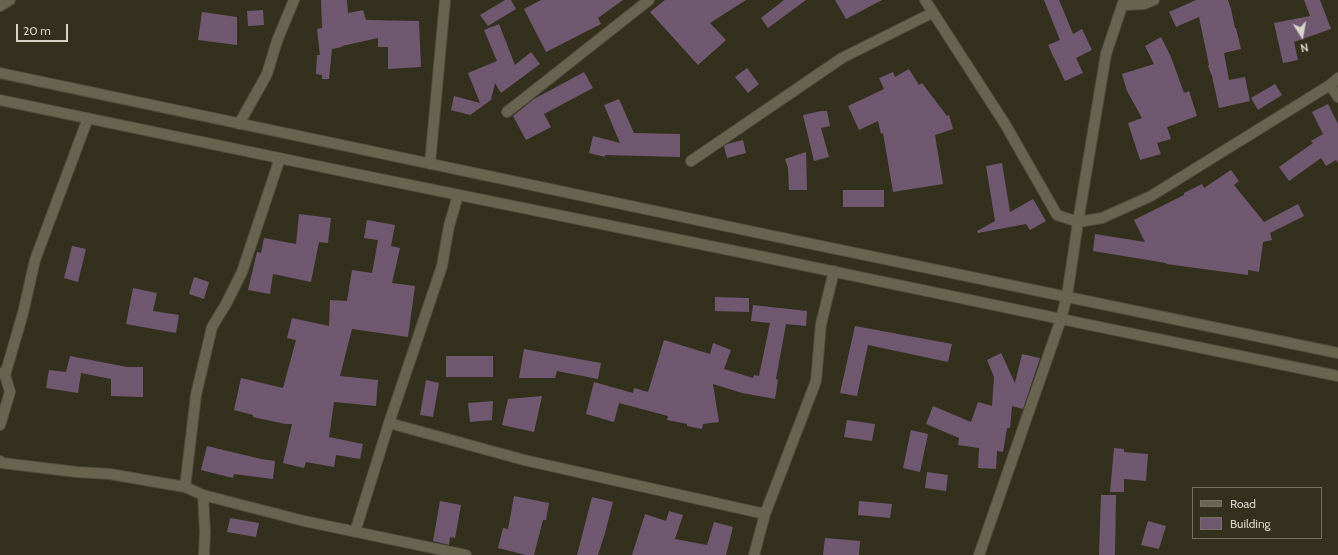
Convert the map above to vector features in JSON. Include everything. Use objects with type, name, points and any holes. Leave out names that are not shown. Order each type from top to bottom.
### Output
[{"type":"street","points":[[0,6],[10,0]]},
{"type":"street","points":[[239,124],[267,74],[277,41],[294,0]]},
{"type":"street","points":[[430,164],[445,0]]},
{"type":"street","points":[[507,112],[649,0]]},
{"type":"street","points":[[925,0],[1005,124],[1056,216],[1078,222],[1102,218],[1151,196],[1334,82],[1338,97]]},
{"type":"street","points":[[979,555],[1061,319],[1067,296],[1106,54],[1123,2],[1144,4],[1154,0]]},
{"type":"street","points":[[691,161],[842,58],[932,13]]},
{"type":"street","points":[[0,73],[1338,353]]},
{"type":"street","points":[[0,100],[1338,376]]},
{"type":"street","points":[[0,425],[10,392],[2,374],[23,313],[35,260],[88,118]]},
{"type":"street","points":[[185,487],[196,394],[212,327],[226,304],[242,272],[280,158]]},
{"type":"street","points":[[356,532],[389,423],[442,266],[449,226],[458,195]]},
{"type":"street","points":[[754,555],[765,514],[816,381],[822,324],[834,271]]},
{"type":"street","points":[[389,423],[524,460],[765,514]]},
{"type":"street","points":[[0,461],[2,463],[110,474],[185,487],[203,495],[304,521],[466,555]]},
{"type":"street","points":[[203,495],[205,532],[204,555]]},
{"type":"building","points":[[321,0],[347,0],[348,13],[363,10],[366,20],[419,21],[421,67],[388,69],[388,47],[378,47],[378,38],[332,49],[329,79],[322,79],[322,75],[316,74],[317,55],[320,55],[317,29],[322,28]]},
{"type":"building","points":[[505,0],[511,0],[516,9],[488,26],[480,15]]},
{"type":"building","points":[[541,0],[623,0],[598,18],[601,24],[546,52],[524,9]]},
{"type":"building","points":[[665,0],[746,0],[710,23],[726,40],[698,65],[650,12]]},
{"type":"building","points":[[784,0],[806,0],[768,28],[761,18]]},
{"type":"building","points":[[835,0],[882,0],[846,19]]},
{"type":"building","points":[[1044,0],[1059,0],[1073,34],[1082,29],[1092,50],[1076,58],[1083,73],[1065,81],[1048,45],[1060,40]]},
{"type":"building","points":[[1196,0],[1228,0],[1241,49],[1224,53],[1229,80],[1245,77],[1250,101],[1219,108],[1212,76],[1208,66],[1199,17],[1176,27],[1169,12]]},
{"type":"building","points":[[1304,0],[1320,0],[1331,29],[1294,42],[1298,60],[1283,63],[1274,23],[1310,16]]},
{"type":"building","points":[[263,10],[264,25],[248,26],[247,11]]},
{"type":"building","points":[[202,12],[237,17],[237,45],[198,40]]},
{"type":"building","points":[[499,24],[515,65],[531,52],[540,64],[501,93],[495,83],[491,100],[470,115],[451,110],[454,96],[480,103],[468,73],[497,61],[484,30]]},
{"type":"building","points":[[1161,37],[1171,57],[1184,93],[1189,91],[1197,116],[1167,127],[1171,139],[1157,143],[1161,154],[1140,160],[1128,123],[1142,118],[1127,91],[1122,74],[1154,64],[1145,46]]},
{"type":"building","points":[[747,68],[759,84],[748,93],[735,77]]},
{"type":"building","points":[[909,69],[919,85],[922,83],[947,116],[949,115],[953,129],[935,135],[943,184],[893,192],[883,133],[881,134],[878,121],[859,130],[848,106],[884,89],[879,78],[893,72],[895,77]]},
{"type":"building","points":[[584,72],[593,88],[544,114],[551,127],[526,140],[513,116],[534,99]]},
{"type":"building","points":[[1275,84],[1282,95],[1258,110],[1251,98]]},
{"type":"building","points":[[619,99],[634,133],[680,134],[680,157],[605,155],[605,157],[589,153],[593,136],[620,143],[604,105]]},
{"type":"building","points":[[1328,104],[1338,124],[1338,163],[1336,160],[1326,166],[1321,158],[1289,181],[1279,167],[1313,143],[1311,141],[1323,134],[1312,112]]},
{"type":"building","points":[[827,111],[830,126],[821,128],[829,157],[814,161],[803,115]]},
{"type":"building","points":[[743,140],[746,153],[727,158],[724,146]]},
{"type":"building","points":[[806,152],[807,190],[789,190],[788,168],[785,159]]},
{"type":"building","points":[[1002,163],[1010,212],[1033,199],[1046,221],[1030,230],[1026,224],[978,233],[977,231],[995,221],[986,166]]},
{"type":"building","points":[[1231,170],[1239,181],[1234,185],[1264,222],[1298,204],[1304,216],[1270,233],[1272,240],[1263,242],[1259,272],[1248,270],[1248,275],[1166,264],[1093,251],[1095,234],[1145,242],[1134,220],[1184,195],[1184,193],[1202,184],[1204,188]]},
{"type":"building","points":[[843,190],[884,190],[884,207],[843,207]]},
{"type":"building","points":[[299,214],[331,218],[328,243],[319,242],[311,282],[273,274],[270,294],[248,290],[257,252],[261,253],[264,238],[296,244]]},
{"type":"building","points":[[367,220],[395,225],[391,246],[400,248],[392,283],[415,286],[408,337],[352,329],[340,376],[378,380],[376,406],[334,402],[329,437],[363,444],[360,459],[336,455],[334,467],[306,462],[304,468],[283,463],[292,424],[285,424],[253,417],[253,415],[234,410],[241,378],[283,388],[296,340],[287,338],[292,318],[329,326],[330,300],[347,301],[352,270],[372,273],[378,240],[364,238]]},
{"type":"building","points":[[72,246],[86,249],[78,282],[64,278]]},
{"type":"building","points":[[194,277],[209,282],[204,299],[189,294]]},
{"type":"building","points":[[133,288],[157,293],[153,311],[179,315],[176,333],[126,324]]},
{"type":"building","points":[[715,297],[749,298],[749,312],[715,311]]},
{"type":"building","points":[[753,305],[807,311],[806,326],[786,324],[776,379],[778,380],[775,399],[742,393],[713,384],[719,422],[703,424],[702,429],[667,420],[668,416],[619,403],[614,422],[586,414],[594,382],[633,393],[634,388],[648,392],[664,340],[710,354],[713,343],[731,350],[724,369],[753,378],[754,375],[759,376],[770,323],[751,321]]},
{"type":"building","points":[[855,326],[952,344],[948,362],[868,345],[857,396],[840,393]]},
{"type":"building","points":[[524,349],[601,363],[598,379],[557,371],[555,378],[519,378]]},
{"type":"building","points":[[1001,353],[1015,383],[1022,354],[1040,358],[1023,409],[1012,406],[1010,428],[1007,428],[1003,452],[997,451],[996,469],[978,468],[979,448],[958,445],[959,438],[926,424],[933,406],[971,422],[978,402],[992,406],[994,377],[987,360]]},
{"type":"building","points":[[70,356],[127,367],[143,367],[143,397],[111,396],[111,379],[81,373],[78,393],[46,388],[49,370],[66,372]]},
{"type":"building","points":[[446,356],[493,356],[493,377],[446,377]]},
{"type":"building","points":[[426,380],[439,383],[433,417],[420,415]]},
{"type":"building","points":[[542,396],[534,432],[502,425],[508,399]]},
{"type":"building","points":[[493,401],[492,420],[470,422],[468,403]]},
{"type":"building","points":[[847,420],[875,424],[872,441],[844,437]]},
{"type":"building","points":[[911,430],[928,434],[920,472],[903,468]]},
{"type":"building","points":[[207,446],[275,461],[273,479],[234,474],[233,478],[201,470]]},
{"type":"building","points":[[1114,448],[1124,449],[1124,452],[1148,454],[1146,481],[1124,479],[1124,492],[1110,492]]},
{"type":"building","points":[[927,472],[948,475],[946,491],[925,488]]},
{"type":"building","points":[[1101,495],[1116,495],[1115,555],[1099,555]]},
{"type":"building","points":[[514,496],[549,503],[546,520],[543,520],[534,555],[526,555],[498,548],[503,528],[508,529]]},
{"type":"building","points":[[592,497],[613,502],[605,533],[598,555],[577,555]]},
{"type":"building","points":[[440,501],[461,505],[455,538],[450,537],[449,545],[433,541]]},
{"type":"building","points":[[859,501],[892,504],[890,518],[858,515]]},
{"type":"building","points":[[669,511],[683,515],[675,539],[707,545],[714,522],[733,527],[726,555],[632,555],[645,514],[666,521]]},
{"type":"building","points":[[230,518],[259,523],[256,537],[227,532]]},
{"type":"building","points":[[1148,521],[1166,526],[1159,549],[1141,545]]},
{"type":"building","points":[[825,538],[860,541],[859,555],[823,555]]}]
